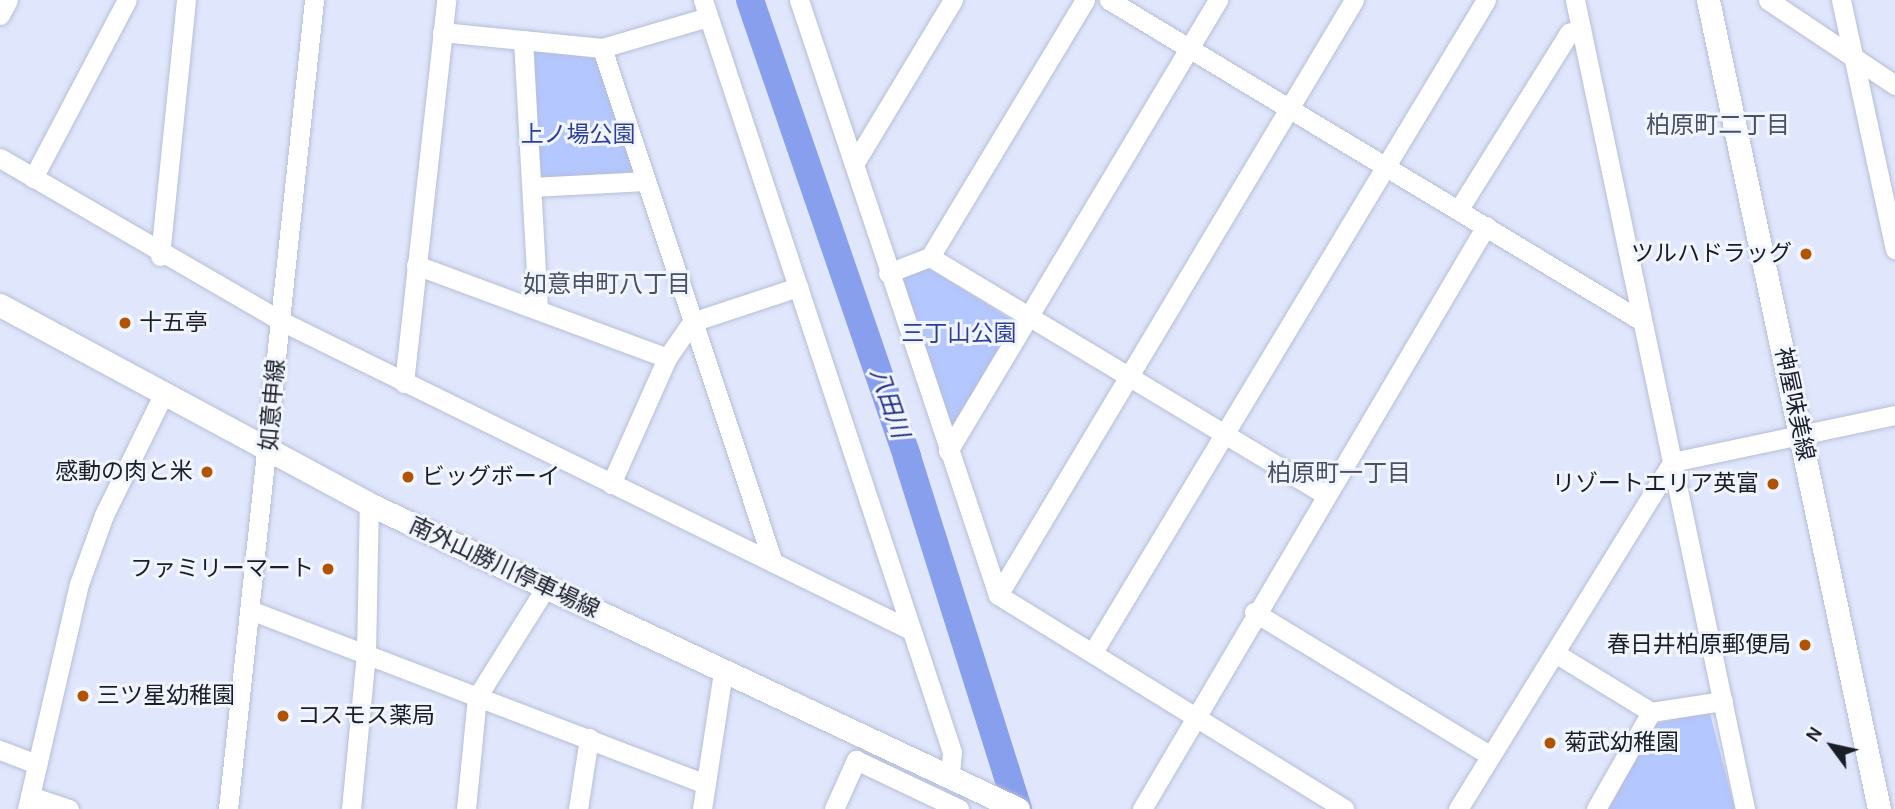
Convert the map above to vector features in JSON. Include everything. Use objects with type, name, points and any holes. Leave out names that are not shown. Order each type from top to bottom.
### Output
[{"type":"main road","name":"神屋味美線","points":[[1708,0],[1879,809]]},
{"type":"main road","name":"南外山勝川停車場線","points":[[0,305],[162,397],[369,504],[1018,809]]},
{"type":"street","points":[[0,15],[8,0]]},
{"type":"street","points":[[33,178],[127,0]]},
{"type":"street","points":[[160,256],[186,0]]},
{"type":"street","name":"如意申線","points":[[228,809],[269,454],[314,0]]},
{"type":"street","points":[[404,383],[446,0]]},
{"type":"street","points":[[799,0],[888,273],[998,595],[1344,809]]},
{"type":"street","points":[[888,273],[930,257],[1085,0]]},
{"type":"street","points":[[1109,0],[1640,320]]},
{"type":"street","points":[[948,451],[1218,0]]},
{"type":"street","points":[[998,595],[1127,375],[1354,0]]},
{"type":"street","points":[[1093,652],[1486,0]]},
{"type":"street","points":[[1575,0],[1640,320],[1745,809]]},
{"type":"street","points":[[1768,0],[1895,85]]},
{"type":"street","points":[[1841,0],[1894,244]]},
{"type":"street","points":[[854,164],[949,2]]},
{"type":"street","points":[[442,32],[602,48],[706,8],[952,752],[950,778]]},
{"type":"street","points":[[1459,209],[1569,33],[1581,29]]},
{"type":"street","points":[[523,40],[538,309]]},
{"type":"street","points":[[602,48],[773,562]]},
{"type":"street","points":[[0,158],[160,256],[281,321],[911,630]]},
{"type":"street","points":[[532,187],[646,181]]},
{"type":"street","points":[[1142,809],[1193,715],[1486,226]]},
{"type":"street","points":[[930,257],[1325,494]]},
{"type":"street","points":[[415,265],[667,358]]},
{"type":"street","points":[[611,484],[667,358],[692,322],[798,286]]},
{"type":"street","points":[[69,809],[28,803],[79,584],[104,516],[162,397]]},
{"type":"street","points":[[1458,809],[1672,462],[1895,415]]},
{"type":"street","points":[[351,809],[366,654],[369,504]]},
{"type":"street","points":[[466,809],[477,697],[547,587]]},
{"type":"street","points":[[250,610],[706,784]]},
{"type":"street","points":[[1254,612],[1491,756]]},
{"type":"street","points":[[1555,653],[1651,712],[1723,701]]},
{"type":"street","points":[[702,809],[723,672]]},
{"type":"street","points":[[1596,809],[1651,712]]},
{"type":"street","points":[[578,809],[589,738]]},
{"type":"street","points":[[0,750],[37,764]]},
{"type":"street","points":[[834,809],[856,760],[960,809]]},
{"type":"green space","name":"上ノ場公園","points":[[534,49],[598,59],[635,168],[631,175],[537,177]]},
{"type":"green space","name":"三丁山公園","points":[[927,267],[1017,323],[955,427],[944,426],[899,277]]},
{"type":"green space","points":[[1709,710],[1735,809],[1603,809],[1656,724]]},
{"type":"waterway","name":"八田川","points":[[750,0],[907,457],[1018,809]]},
{"type":"place","name":"ツルハドラッグ","points":[[1806,254]]},
{"type":"place","name":"十五亭","points":[[125,323]]},
{"type":"place","name":"感動の肉と米","points":[[207,472]]},
{"type":"place","name":"ビッグボーイ","points":[[408,477]]},
{"type":"place","name":"リゾートエリア英富","points":[[1773,484]]},
{"type":"place","name":"ファミリーマート","points":[[328,569]]},
{"type":"place","name":"春日井柏原郵便局","points":[[1805,645]]},
{"type":"place","name":"三ツ星幼稚園","points":[[83,696]]},
{"type":"place","name":"コスモス薬局","points":[[283,716]]},
{"type":"place","name":"菊武幼稚園","points":[[1550,743]]},
{"type":"district","name":"柏原町二丁目","points":[[1718,126]]},
{"type":"district","name":"如意申町八丁目","points":[[607,285]]},
{"type":"district","name":"柏原町一丁目","points":[[1339,474]]}]
